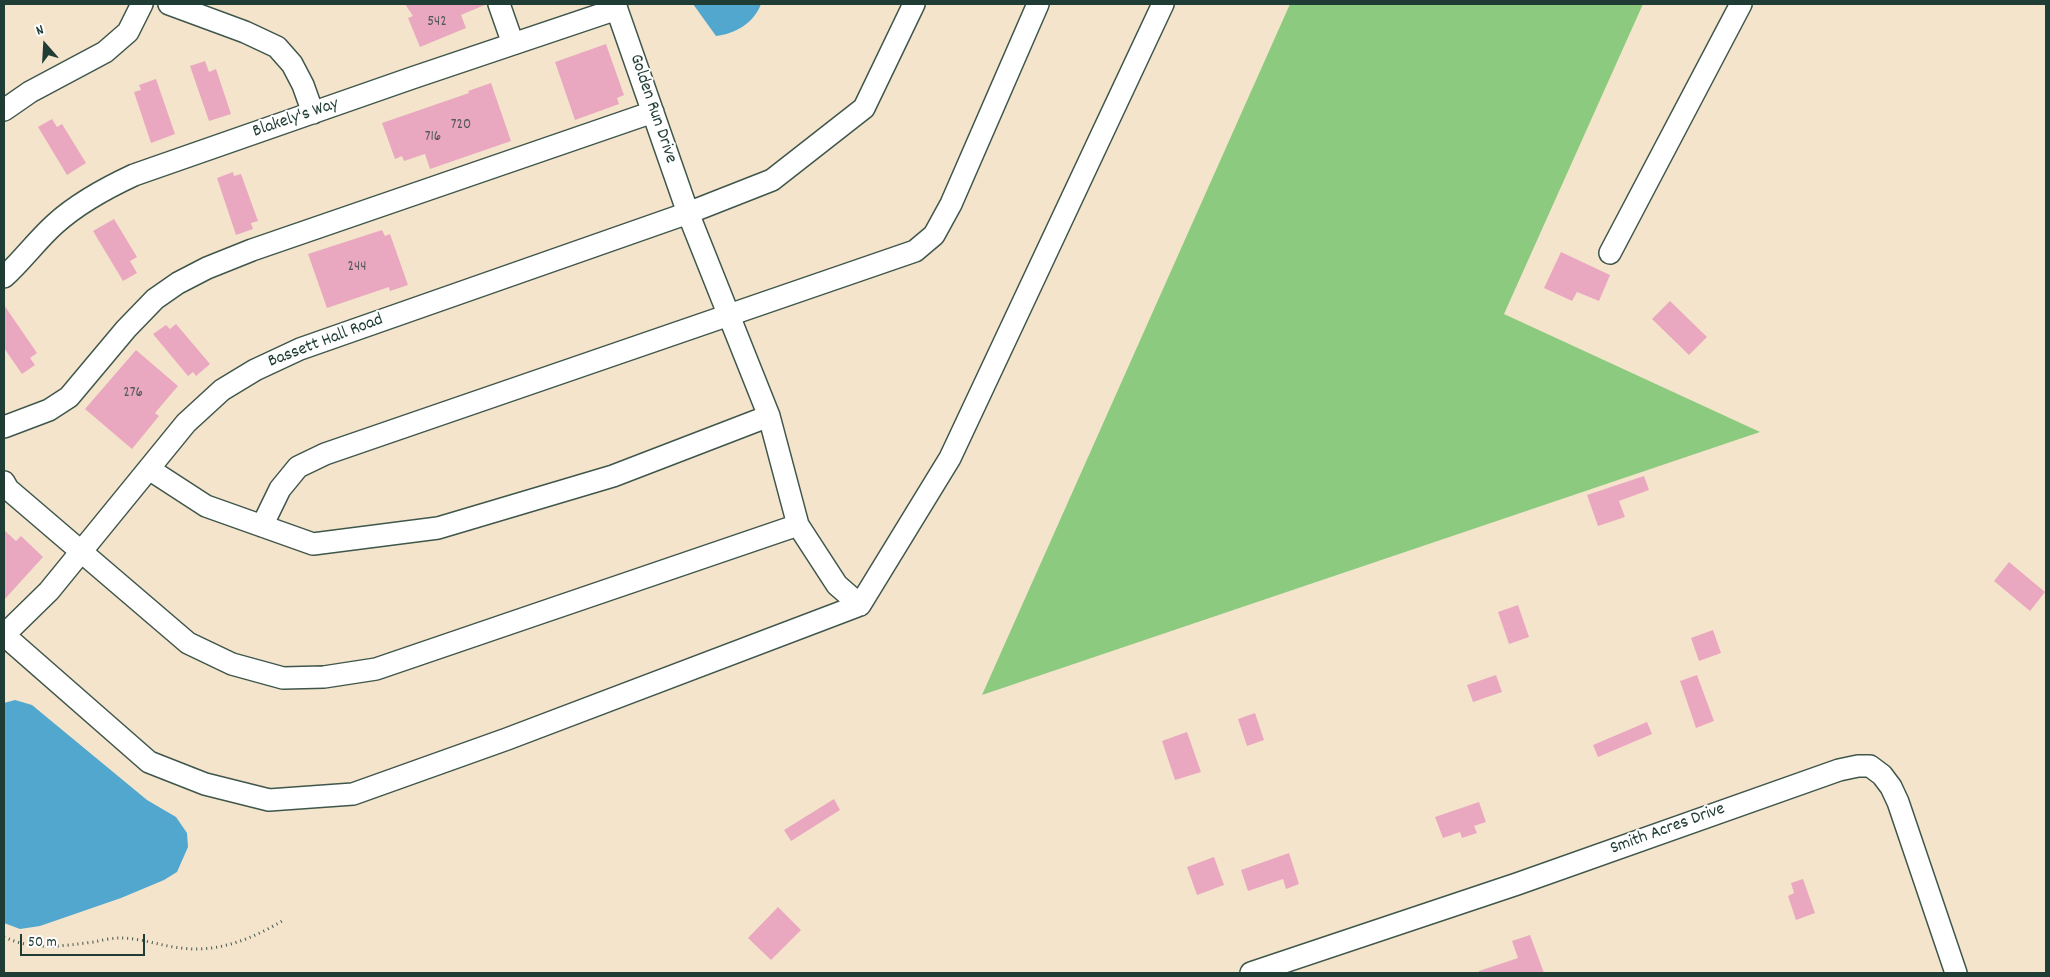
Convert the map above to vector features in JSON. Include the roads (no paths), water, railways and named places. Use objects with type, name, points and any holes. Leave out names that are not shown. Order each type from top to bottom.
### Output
[{"type":"street","points":[[4,110],[30,92],[105,52],[128,32],[142,4]]},
{"type":"street","points":[[169,4],[244,32],[277,47],[292,64],[303,85],[313,114]]},
{"type":"street","points":[[499,4],[513,44]]},
{"type":"street","name":"Bassett Hall Road","points":[[4,635],[50,591],[186,424],[222,390],[255,370],[300,349],[688,213],[772,180],[864,108],[914,4]]},
{"type":"street","points":[[262,526],[280,489],[298,467],[325,454],[915,251],[934,235],[951,204],[1038,4]]},
{"type":"street","points":[[1610,253],[1741,4]]},
{"type":"street","points":[[4,635],[149,762],[205,784],[269,800],[353,794],[506,739],[860,605],[950,458],[1158,5]]},
{"type":"street","name":"Blakely's Way","points":[[4,277],[17,266],[55,224],[96,194],[134,175],[513,44],[616,6]]},
{"type":"street","name":"Golden Run Drive","points":[[616,6],[688,213],[769,416],[798,525],[837,585],[860,605]]},
{"type":"street","points":[[4,427],[49,410],[68,397],[126,329],[155,299],[178,283],[207,268],[271,243],[653,112]]},
{"type":"street","points":[[149,469],[206,506],[313,544],[438,528],[613,476],[769,416]]},
{"type":"street","points":[[4,482],[8,489],[80,552],[188,643],[232,664],[283,678],[324,677],[376,669],[798,525]]},
{"type":"street","name":"Smith Acres Drive","points":[[1252,973],[1517,884],[1785,788],[1839,770],[1858,766],[1870,766],[1891,787],[1898,802],[1956,973]]},
{"type":"water","points":[[693,4],[761,4],[749,22],[730,33],[716,36]]},
{"type":"water","points":[[15,700],[32,705],[147,800],[176,817],[187,833],[188,847],[177,872],[164,880],[121,898],[40,926],[20,929],[4,923],[4,703]]}]
